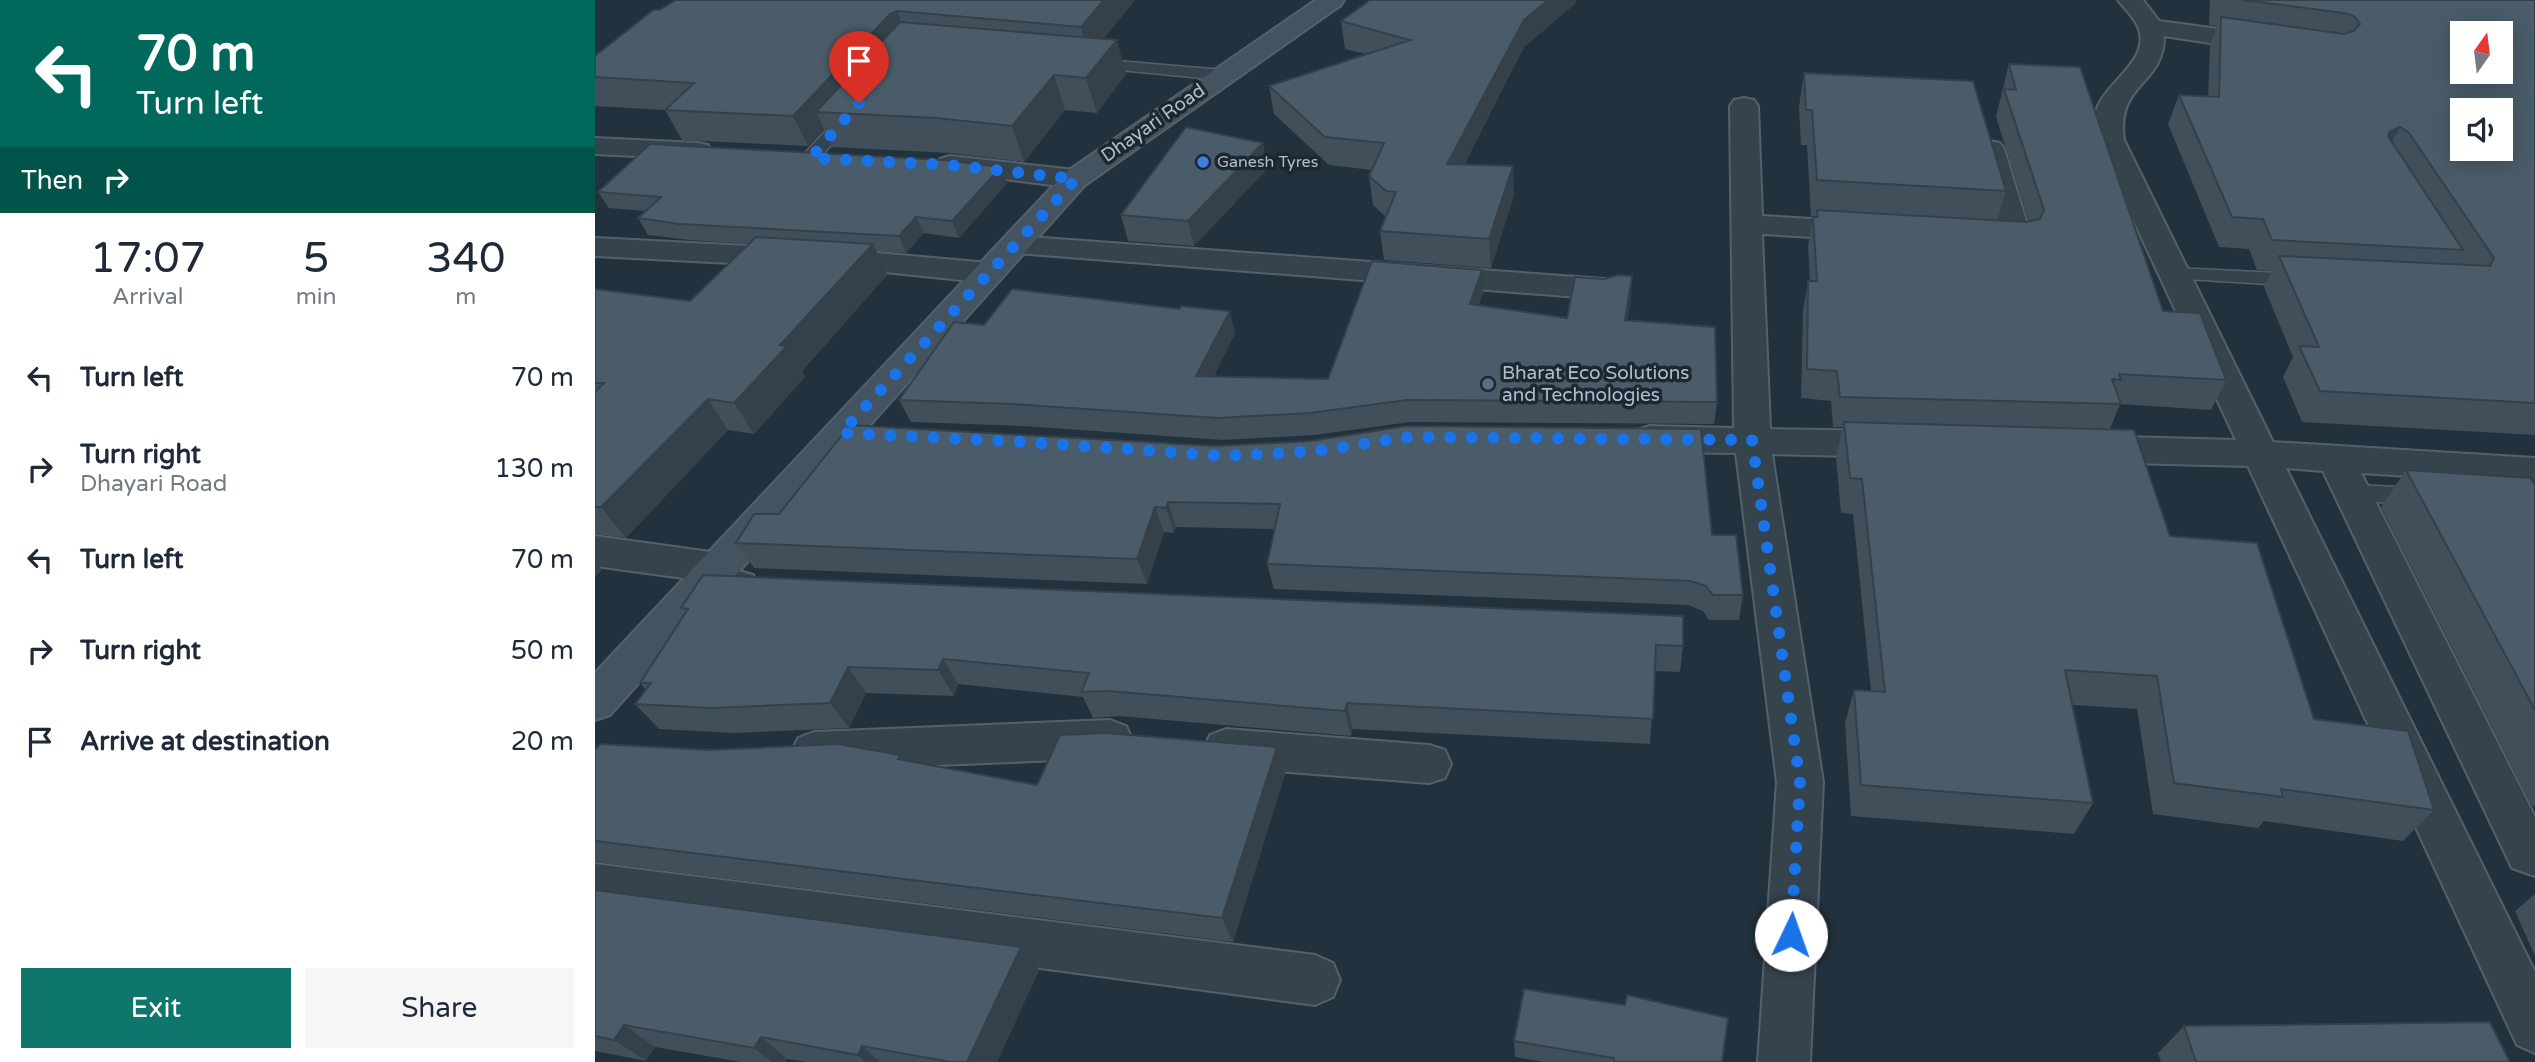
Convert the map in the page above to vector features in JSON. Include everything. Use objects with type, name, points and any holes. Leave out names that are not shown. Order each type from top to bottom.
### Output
[{"type":"main road","name":"Dhayari Road","points":[[595,702],[1076,179],[1332,0]]},
{"type":"street","points":[[2289,46],[2141,14],[2150,54],[2109,107],[2106,123],[2110,140],[2535,1027]]},
{"type":"street","points":[[1744,106],[1752,440],[1800,782],[1784,1062]]},
{"type":"street","points":[[1950,236],[2017,240],[1983,123]]},
{"type":"street","points":[[595,146],[730,153]]},
{"type":"street","points":[[922,164],[1076,179]]},
{"type":"street","points":[[1748,224],[1896,233]]},
{"type":"street","points":[[1015,245],[1604,289]]},
{"type":"street","points":[[595,247],[853,260],[989,273]]},
{"type":"street","points":[[841,433],[883,435]]},
{"type":"street","points":[[1615,439],[1917,444]]},
{"type":"street","points":[[2055,448],[2262,454],[2345,476],[2533,474]]},
{"type":"street","points":[[2345,476],[2529,853],[2535,854]]},
{"type":"street","points":[[595,551],[718,568],[727,585],[769,587]]},
{"type":"street","points":[[774,753],[1119,738],[1429,764]]},
{"type":"street","points":[[595,886],[1315,980]]},
{"type":"lane","points":[[1072,62],[1223,75]]},
{"type":"lane","points":[[811,157],[864,98]]},
{"type":"lane","points":[[2176,274],[2315,281]]},
{"type":"lane","points":[[2345,476],[2437,496]]},
{"type":"building","points":[[676,0],[1104,0],[1081,27],[897,11],[890,14],[793,116],[665,110],[694,83],[595,77],[595,56],[653,10],[659,10]]},
{"type":"building","points":[[1370,0],[1548,0],[1524,20],[1447,164],[1513,166],[1489,239],[1380,231],[1396,192],[1386,191],[1369,176],[1384,143],[1325,137],[1269,86],[1410,40],[1341,21]]},
{"type":"building","points":[[2242,0],[2535,0],[2535,403],[2320,391],[2299,346],[2319,347],[2279,256],[2490,266],[2494,258],[2409,133],[2400,127],[2389,132],[2388,136],[2463,250],[2272,240],[2263,219],[2232,217],[2179,95],[2219,97],[2221,17],[2344,34],[2354,31],[2360,24],[2354,16]]},
{"type":"building","points":[[900,22],[1117,40],[1086,78],[1054,75],[1012,126],[936,118],[816,112]]},
{"type":"building","points":[[2009,64],[2080,67],[2163,311],[2200,313],[2226,380],[2119,374],[2121,380],[2112,379],[2121,404],[1840,397],[1837,371],[1807,369],[1808,281],[1817,281],[1813,217],[1818,217],[1817,210],[2026,222],[2040,219],[2044,210],[2004,89],[2016,90]]},
{"type":"building","points":[[1804,73],[1973,81],[2006,191],[1817,180],[1812,110],[1806,110]]},
{"type":"building","points":[[1186,127],[1263,143],[1188,221],[1121,215]]},
{"type":"building","points":[[650,144],[943,160],[1001,167],[952,221],[916,217],[899,236],[680,224],[638,218],[661,197],[598,192]]},
{"type":"building","points":[[756,237],[873,244],[780,345],[787,346],[734,403],[708,399],[601,507],[595,507],[595,392],[604,383],[595,383],[595,289],[690,301]]},
{"type":"building","points":[[1372,261],[1482,270],[1470,304],[1567,318],[1575,277],[1604,279],[1618,275],[1632,276],[1625,320],[1715,327],[1717,402],[1407,400],[1310,413],[1217,418],[1013,404],[899,400],[954,322],[984,325],[1012,289],[1180,309],[1181,306],[1230,311],[1196,376],[1328,379]]},
{"type":"building","points":[[1844,422],[2134,430],[2170,536],[2257,543],[2314,719],[2408,731],[2434,810],[2281,789],[2283,797],[2174,783],[2157,676],[2065,670],[2093,803],[1861,785],[1854,690],[1885,692],[1862,479],[1850,478]]},
{"type":"building","points":[[850,425],[1216,446],[1310,441],[1407,426],[1701,429],[1712,535],[1736,535],[1743,595],[1713,595],[1706,586],[1691,581],[1267,564],[1280,504],[1168,502],[1166,508],[1155,507],[1137,559],[736,543],[754,514],[779,514]]},
{"type":"building","points":[[2406,470],[2530,478],[2535,485],[2535,710]]},
{"type":"building","points":[[703,575],[1683,616],[1683,646],[1656,645],[1653,719],[1347,703],[1345,711],[1108,691],[1081,692],[1089,673],[943,659],[938,670],[848,667],[830,703],[711,708],[635,704],[651,683],[640,683],[688,609],[681,608]]},
{"type":"building","points":[[1106,733],[1277,747],[1222,918],[595,841],[595,750],[600,744],[709,750],[838,744],[900,755],[898,759],[1037,785],[1060,735]]},
{"type":"building","points":[[595,890],[1021,947],[967,1062],[951,1062],[862,1046],[858,1055],[761,1037],[754,1048],[624,1025],[614,1040],[595,1036]]},
{"type":"building","points":[[1524,989],[1625,1005],[1627,995],[1728,1018],[1722,1062],[1614,1062],[1614,1058],[1514,1041]]},
{"type":"building","points":[[2490,1022],[2510,1062],[2196,1062],[2184,1026]]},
{"type":"place","name":"Ganesh Tyres","points":[[1203,162]]},
{"type":"place","name":"Bharat Eco Solutions and Technologies","points":[[1488,384]]},
{"type":"route","points":[[859,103],[811,158],[950,165],[1076,179],[841,433],[1223,456],[1315,451],[1410,437],[1752,440],[1800,782],[1791,935]]}]
